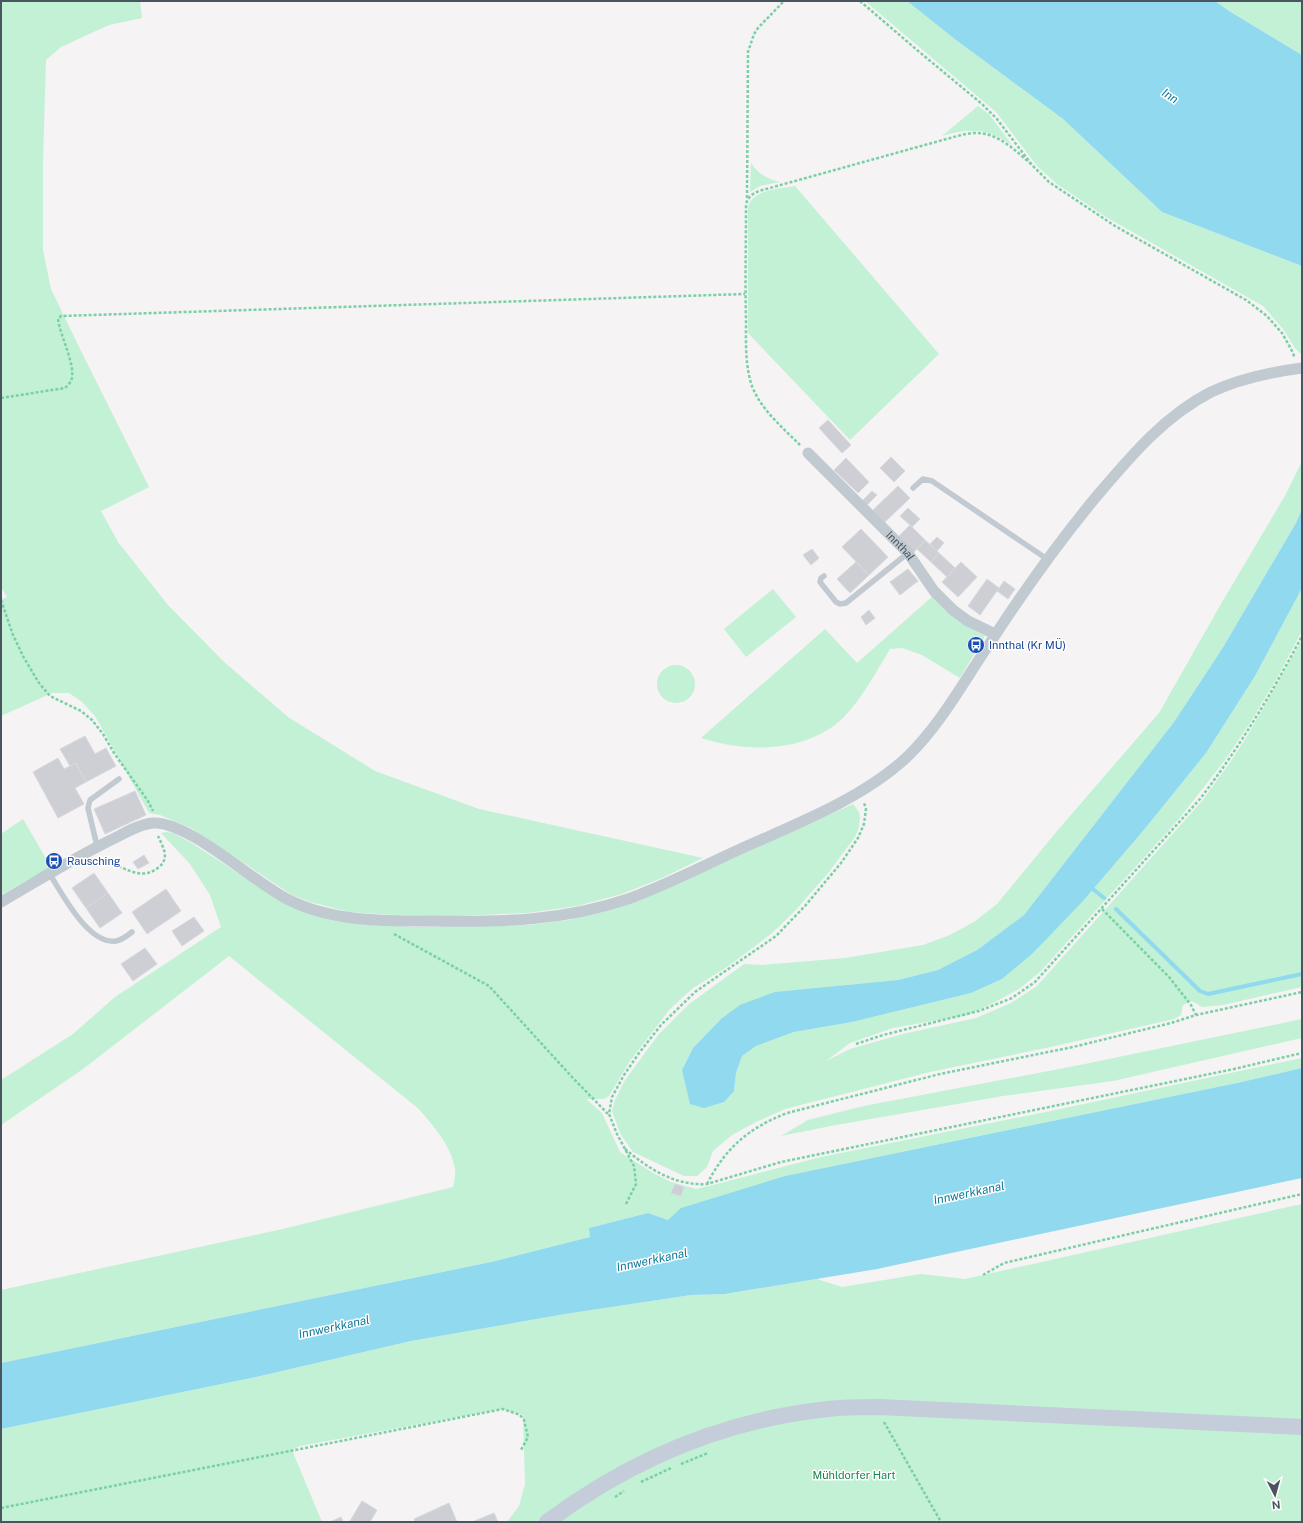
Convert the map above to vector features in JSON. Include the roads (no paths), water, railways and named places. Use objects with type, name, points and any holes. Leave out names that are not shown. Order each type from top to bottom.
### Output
[{"type":"main road","points":[[546,1522],[573,1502],[608,1481],[670,1450],[712,1434],[748,1423],[788,1414],[828,1409],[880,1406],[1302,1427]]},
{"type":"street","points":[[1,902],[97,846],[135,828],[154,823],[167,825],[186,833],[290,901],[327,913],[353,918],[402,921],[518,921],[580,912],[630,898],[820,812],[876,782],[910,754],[921,742],[959,690],[995,634],[1047,559],[1074,523],[1149,437],[1187,406],[1210,393],[1226,386],[1255,377],[1300,368]]},
{"type":"street","name":"Innthal","points":[[808,453],[908,553],[934,591],[953,610],[968,621],[995,634]]},
{"type":"lane","points":[[913,488],[923,479],[932,481],[1047,559]]},
{"type":"lane","points":[[824,576],[821,578],[820,582],[836,602],[840,604],[846,603],[908,553]]},
{"type":"lane","points":[[97,846],[88,808],[90,800],[119,779]]},
{"type":"lane","points":[[49,874],[80,921],[96,935],[106,940],[117,941],[123,939],[132,932]]},
{"type":"water","name":"Inn","points":[[907,1],[1215,1],[1302,55],[1302,266],[1162,212],[1063,119],[956,40]]},
{"type":"water","points":[[1302,509],[1302,588],[1255,676],[1206,753],[1143,831],[1083,901],[1033,953],[1002,979],[971,993],[852,1022],[794,1032],[756,1046],[742,1056],[736,1073],[734,1091],[724,1102],[704,1108],[690,1104],[682,1070],[693,1048],[721,1019],[740,1005],[775,992],[898,980],[938,970],[977,950],[1024,915],[1174,722],[1222,649],[1296,523]]},
{"type":"water","name":"Innwerkkanal","points":[[1302,1068],[1302,1178],[877,1269],[725,1294],[691,1295],[565,1314],[411,1341],[256,1377],[1,1429],[1,1363],[491,1262],[590,1237],[589,1228],[648,1213],[668,1220],[681,1208],[785,1176],[1237,1083]]},
{"type":"waterway","points":[[1093,889],[1104,898]]},
{"type":"waterway","points":[[1116,909],[1200,991],[1208,994],[1302,974]]},
{"type":"place","name":"Innthal (Kr MÜ)","points":[[976,645]]},
{"type":"place","name":"Rausching","points":[[54,861]]},
{"type":"park label","name":"Mühldorfer Hart","points":[[854,1475]]}]
